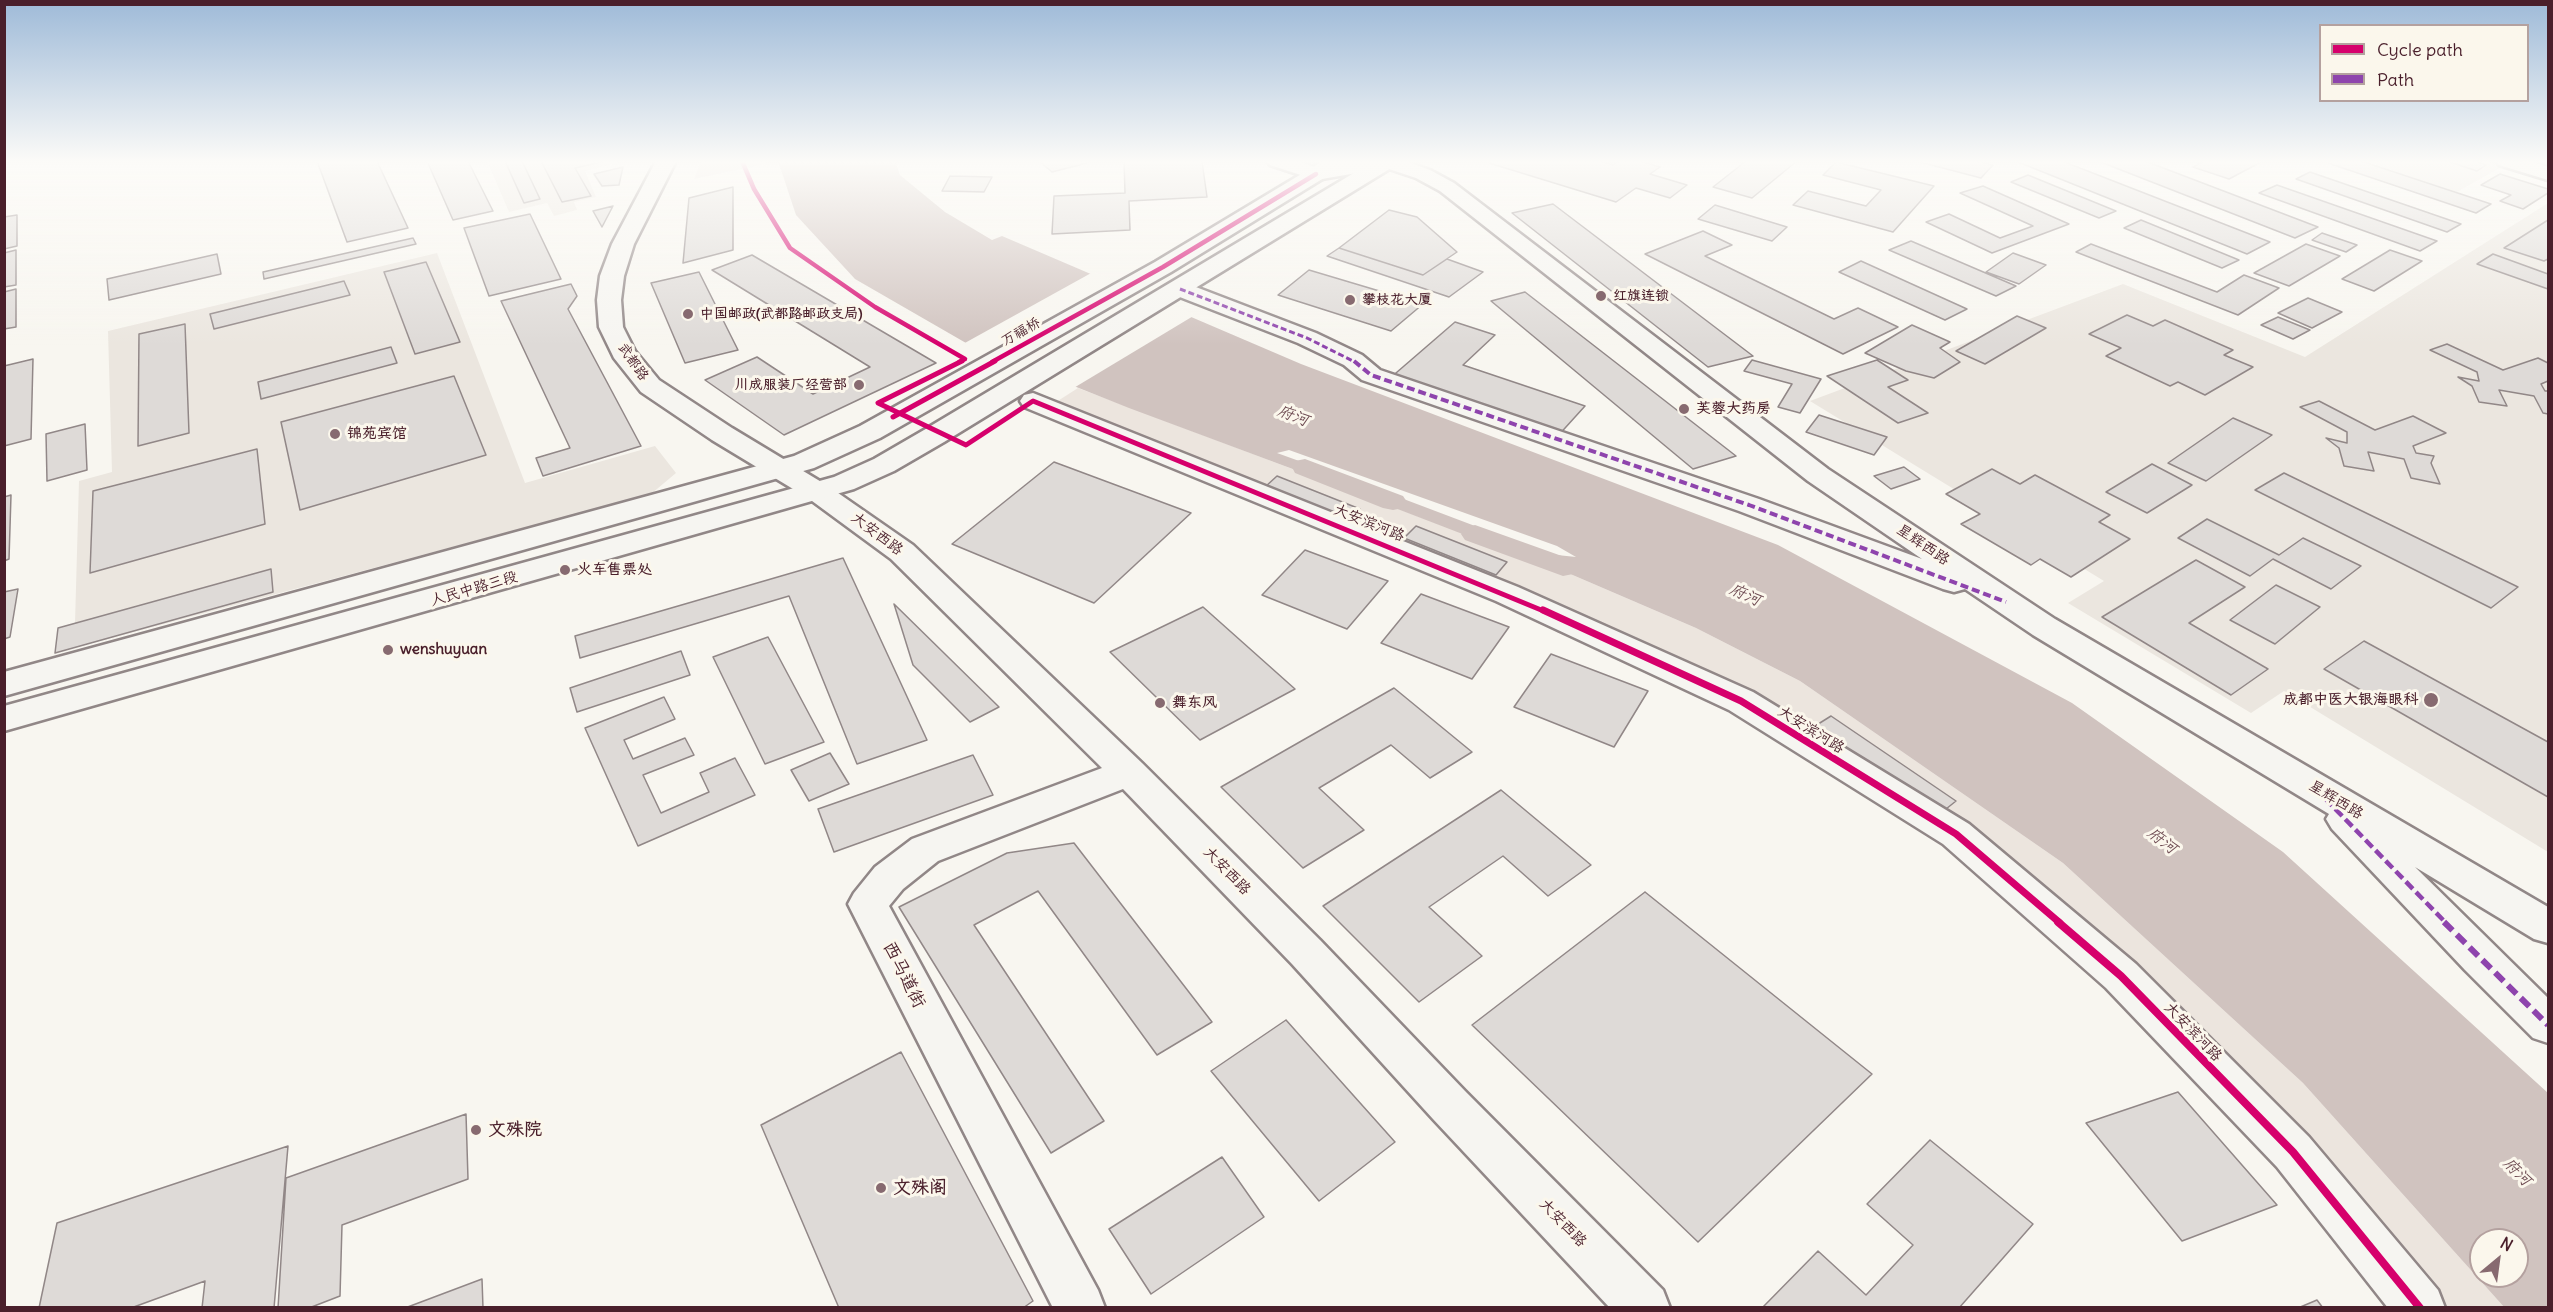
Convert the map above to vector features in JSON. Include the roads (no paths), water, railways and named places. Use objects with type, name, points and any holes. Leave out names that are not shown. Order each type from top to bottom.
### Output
[{"type":"street","name":"武都路","points":[[634,222],[623,244],[612,276],[609,300],[611,327],[623,353],[650,386],[779,469]]},
{"type":"street","name":"万福桥","points":[[779,469],[819,456],[870,432],[1163,267],[1237,222]]},
{"type":"street","points":[[1175,292],[1289,222]]},
{"type":"street","name":"星辉西路","points":[[1492,222],[1818,475],[2006,602],[2044,627],[2548,927]]},
{"type":"street","points":[[1175,292],[1307,338],[1353,360],[1371,375],[1749,505],[2006,602]]},
{"type":"street","name":"人民中路三段","points":[[4,720],[844,483],[884,465],[1175,292]]},
{"type":"street","name":"大安滨河路","points":[[1034,401],[1389,544],[1566,619],[1741,701],[1956,834],[2130,984],[2293,1152],[2420,1308]]},
{"type":"street","name":"大安西路","points":[[779,469],[818,492],[902,552],[1129,772],[1306,952],[1449,1105],[1645,1308]]},
{"type":"street","points":[[4,684],[779,469]]},
{"type":"street","name":"西马道街","points":[[1080,1308],[868,904],[889,878],[926,850],[1129,772]]},
{"type":"street","points":[[2315,788],[2479,958],[2548,1025]]},
{"type":"water","name":"府河","points":[[803,222],[962,222],[992,240],[1002,236],[1301,364],[1778,545],[2072,703],[2283,852],[2548,1093],[2548,1307],[2504,1307],[2487,1288],[2529,1288],[2529,1228],[2469,1228],[2469,1268],[2303,1083],[2063,863],[1800,681],[1696,628],[1568,573],[1521,556],[1530,547],[1557,555],[1576,557],[1557,546],[1289,450],[1277,453],[1349,479],[1341,487],[1129,408],[966,343],[855,279]]},
{"type":"water","points":[[1356,481],[1520,543],[1512,553],[1348,490]]},
{"type":"waterway","points":[[1305,467],[1393,502]]},
{"type":"waterway","points":[[1475,534],[1563,567]]},
{"type":"place","name":"红旗连锁","points":[[1601,296]]},
{"type":"place","name":"攀枝花大厦","points":[[1350,300]]},
{"type":"place","name":"中国邮政(武都路邮政支局)","points":[[688,314]]},
{"type":"place","name":"川成服装厂经营部","points":[[859,385]]},
{"type":"place","name":"芙蓉大药房","points":[[1684,409]]},
{"type":"place","name":"锦苑宾馆","points":[[335,434]]},
{"type":"place","name":"火车售票处","points":[[565,570]]},
{"type":"place","name":"wenshuyuan","points":[[388,650]]},
{"type":"place","name":"成都中医大银海眼科","points":[[2431,700]]},
{"type":"place","name":"舞东风","points":[[1160,703]]},
{"type":"place","name":"文殊院","points":[[476,1130]]},
{"type":"place","name":"文殊阁","points":[[881,1188]]}]
